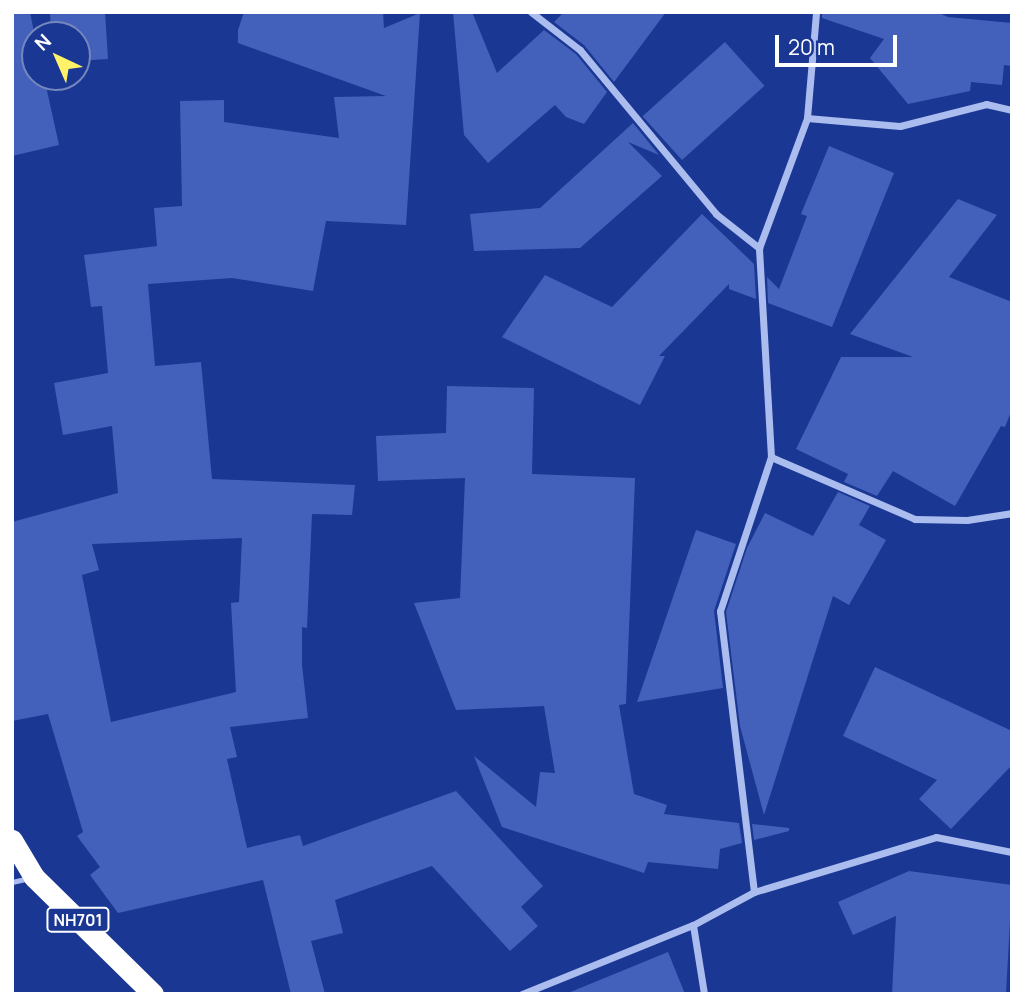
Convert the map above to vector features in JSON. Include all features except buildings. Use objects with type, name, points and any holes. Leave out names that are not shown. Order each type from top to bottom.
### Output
[{"type":"highway","name":"NH701","points":[[12,840],[34,877],[153,994]]},
{"type":"street","points":[[531,12],[580,50],[716,214],[759,248]]},
{"type":"street","points":[[754,892],[720,611],[771,457],[759,248],[807,118],[816,12]]},
{"type":"street","points":[[807,118],[900,126],[986,104],[1012,110]]},
{"type":"street","points":[[771,457],[915,519],[967,520],[1012,513]]},
{"type":"street","points":[[522,994],[693,925],[754,892],[936,837],[1012,852]]},
{"type":"street","points":[[693,925],[704,994]]},
{"type":"lane","points":[[12,882],[34,877]]}]
